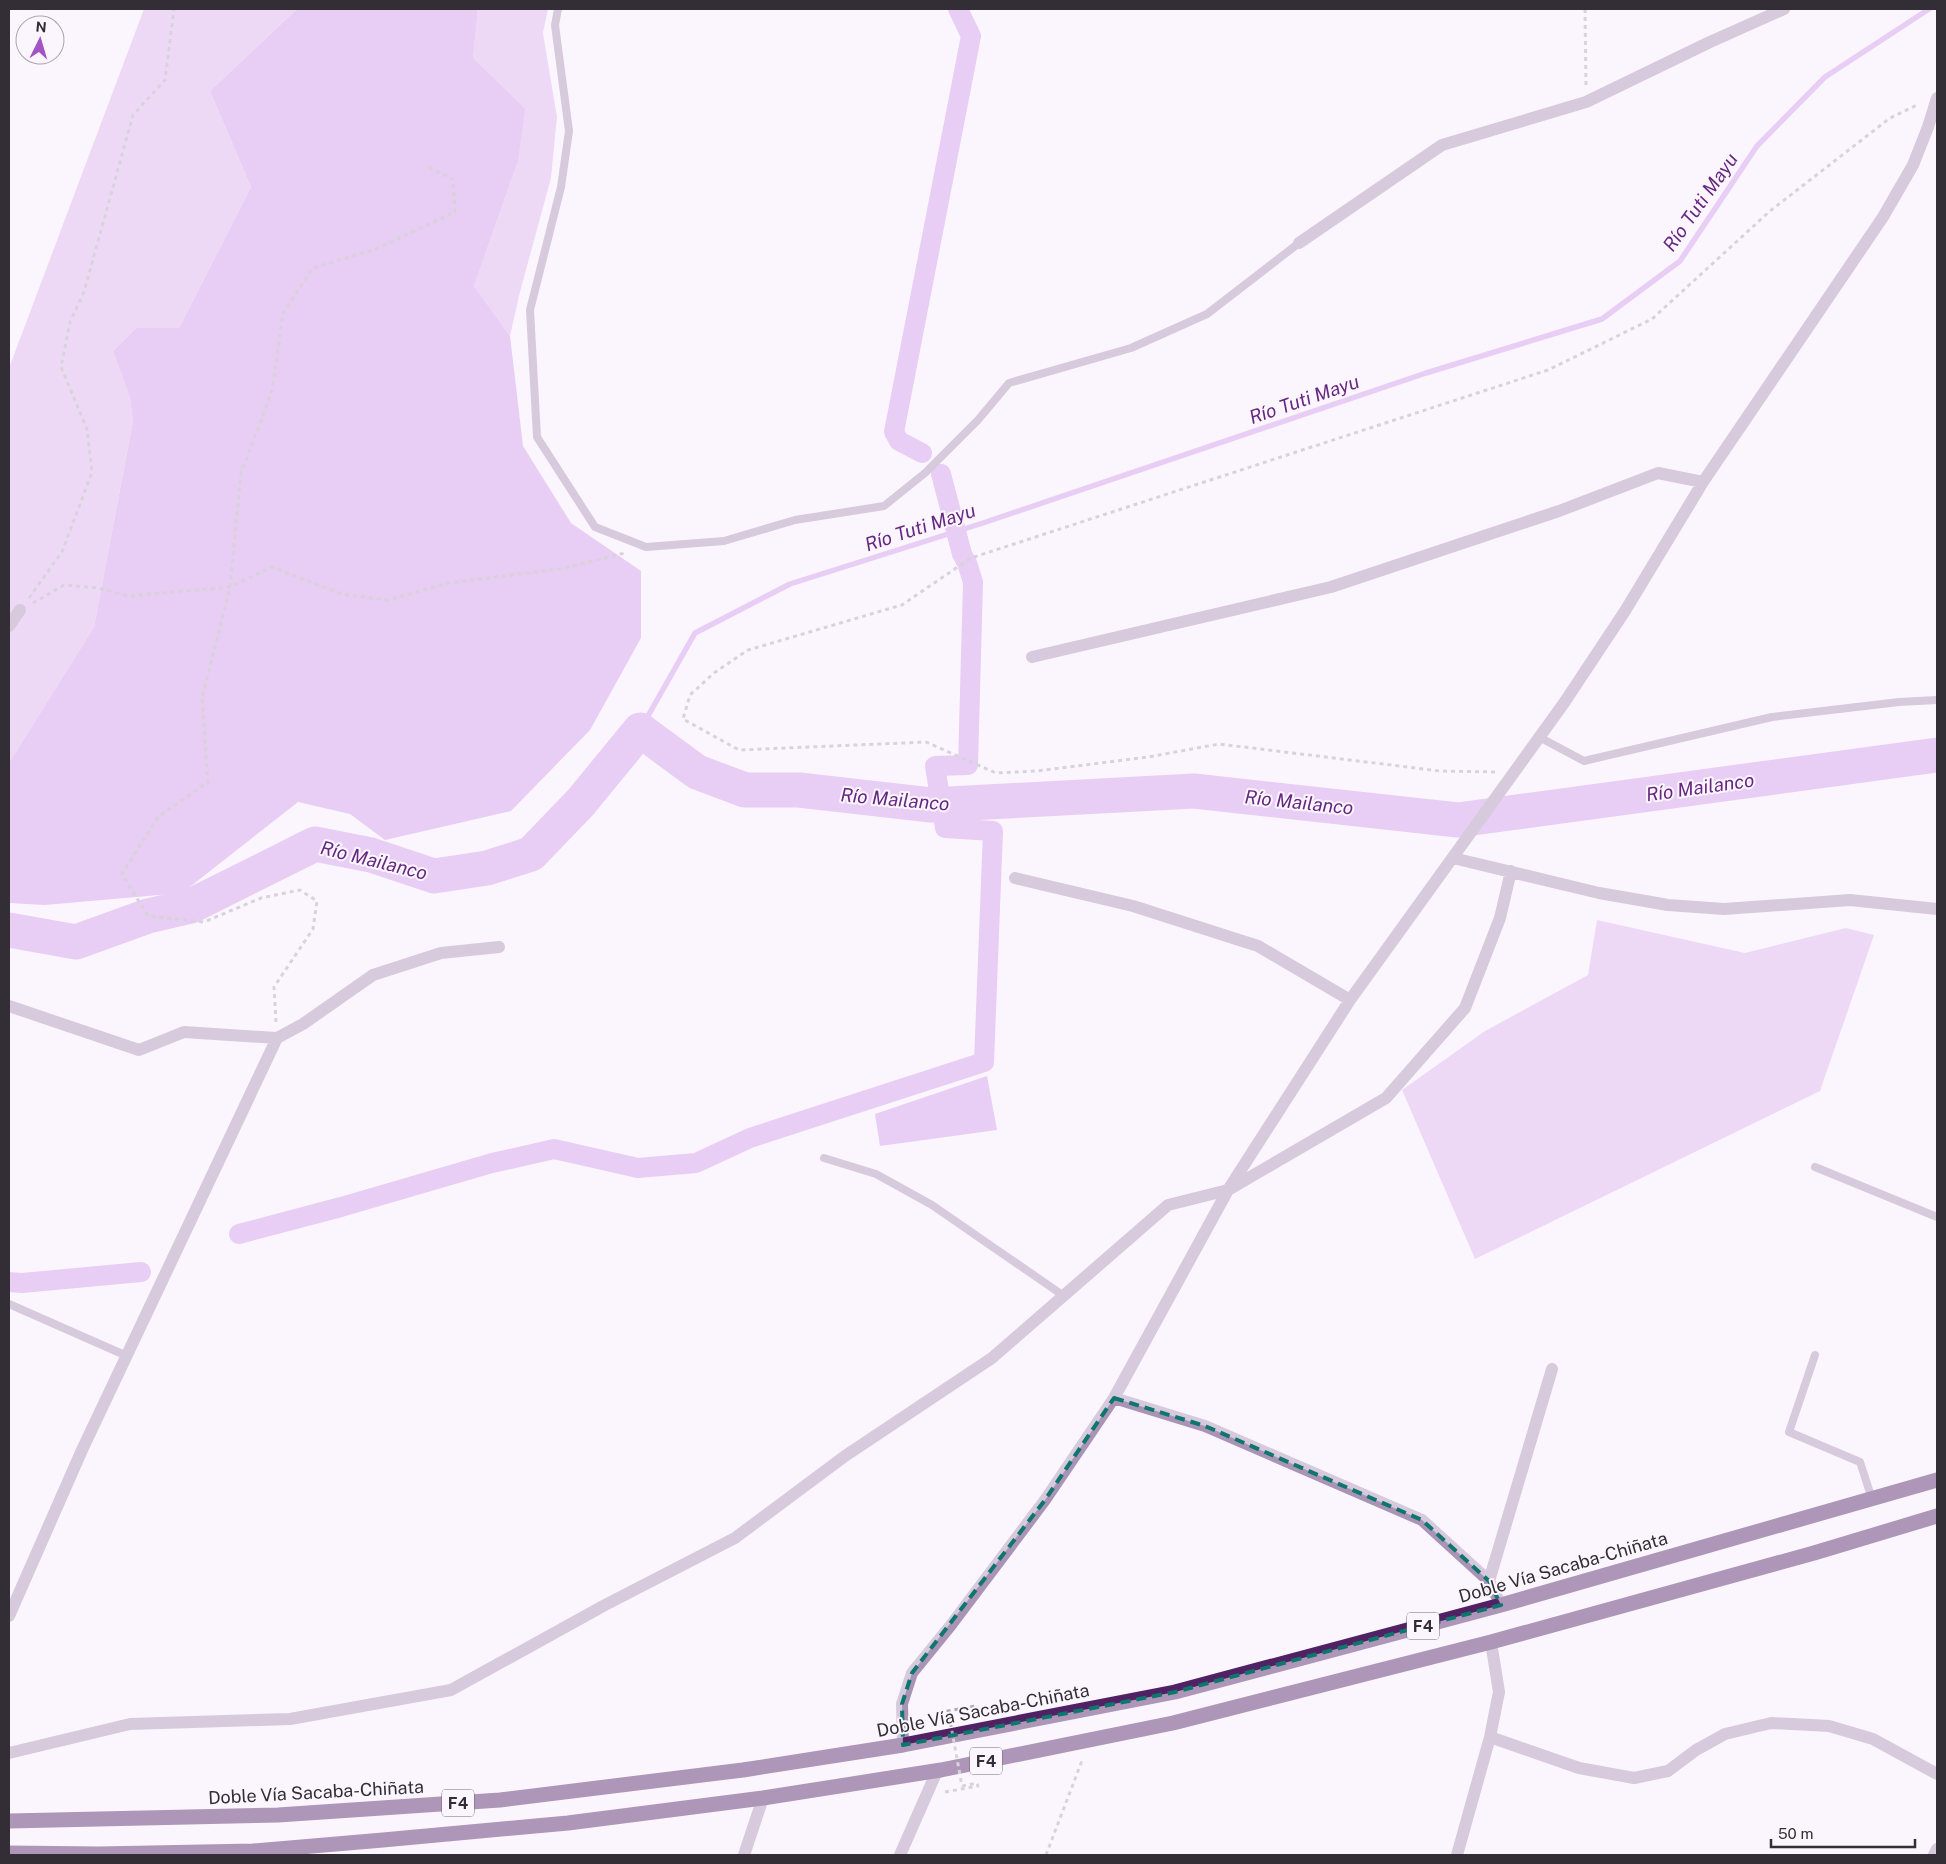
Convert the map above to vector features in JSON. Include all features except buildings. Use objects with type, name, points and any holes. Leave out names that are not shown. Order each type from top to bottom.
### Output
[{"type":"highway","name":"Doble Vía Sacaba-Chiñata","points":[[9,1821],[278,1815],[500,1800],[743,1770],[903,1745],[1175,1692],[1501,1605],[1937,1480]]},
{"type":"highway","name":"F4","points":[[9,1852],[99,1854],[253,1851],[568,1823],[763,1798],[937,1771],[1173,1723],[1491,1642],[1814,1553],[1937,1516]]},
{"type":"street","points":[[1299,244],[1442,145],[1586,102],[1710,42],[1784,9]]},
{"type":"street","points":[[903,1745],[902,1704],[912,1673],[951,1625],[1045,1500],[1114,1398],[1228,1190],[1350,1000],[1540,737],[1625,611],[1703,482],[1884,217],[1913,165],[1937,98]]},
{"type":"street","points":[[1032,657],[1331,587],[1558,511],[1658,473],[1703,482]]},
{"type":"street","points":[[9,626],[20,610]]},
{"type":"street","points":[[1453,858],[1599,893],[1668,905],[1724,909],[1850,900],[1937,909]]},
{"type":"street","points":[[9,1753],[130,1724],[290,1719],[451,1690],[605,1605],[735,1538],[845,1456],[992,1358],[1168,1205],[1228,1190],[1386,1098],[1465,1008],[1500,918],[1511,871]]},
{"type":"street","points":[[1016,878],[1133,906],[1258,946],[1350,1000]]},
{"type":"street","points":[[9,1006],[139,1050],[184,1032],[276,1038],[303,1024],[373,975],[441,953],[499,946]]},
{"type":"street","points":[[9,1616],[82,1450],[276,1038]]},
{"type":"street","points":[[1490,1581],[1552,1369]]},
{"type":"street","points":[[1114,1398],[1204,1426],[1422,1520],[1490,1581],[1501,1605]]},
{"type":"street","points":[[1457,1855],[1490,1737],[1499,1692],[1491,1642]]},
{"type":"street","points":[[1490,1737],[1579,1768],[1634,1778],[1668,1771],[1696,1750],[1725,1734],[1771,1722],[1829,1726],[1873,1739],[1937,1774]]},
{"type":"street","points":[[900,1855],[937,1771]]},
{"type":"street","points":[[744,1855],[763,1798]]},
{"type":"street","points":[[1934,1855],[1937,1849]]},
{"type":"lane","points":[[558,9],[555,25],[569,131],[561,187],[530,310],[537,437],[595,527],[646,548],[724,541],[794,520],[884,506],[925,473],[978,420],[1009,383],[1131,348],[1207,314],[1299,244]]},
{"type":"lane","points":[[1540,737],[1584,761],[1772,718],[1899,702],[1937,700]]},
{"type":"lane","points":[[824,1158],[876,1174],[932,1205],[1064,1296]]},
{"type":"lane","points":[[1814,1167],[1937,1217]]},
{"type":"lane","points":[[9,1304],[127,1356]]},
{"type":"lane","points":[[1815,1355],[1789,1432],[1860,1462],[1872,1499]]},
{"type":"path","points":[[20,610],[62,552],[92,472],[87,429],[61,367],[70,322],[84,292],[133,115],[165,80],[174,9]]},
{"type":"path","points":[[1585,9],[1586,102]]},
{"type":"path","points":[[1513,772],[1440,770],[1219,744],[1148,757],[1037,771],[996,772],[926,742],[739,750],[683,719],[690,695],[714,673],[748,650],[902,605],[971,558],[1548,370],[1652,319],[1770,211],[1890,118],[1921,103]]},
{"type":"path","points":[[276,1038],[274,987],[313,929],[317,901],[300,890],[262,898],[204,922],[148,916],[122,874],[158,817],[208,782],[202,698],[230,587],[241,473],[272,391],[283,313],[314,268],[376,249],[455,212],[453,179],[426,166]]},
{"type":"path","points":[[20,610],[64,585],[100,588],[128,596],[230,587],[272,567],[342,594],[388,600],[449,583],[560,569],[646,548]]},
{"type":"path","points":[[945,1792],[978,1786],[977,1783],[962,1786],[949,1714],[938,1716],[937,1712],[975,1706]]},
{"type":"path","points":[[1046,1855],[1090,1741]]},
{"type":"highlighted area","points":[[1114,1398],[1205,1426],[1422,1520],[1489,1581],[1501,1605],[1175,1692],[903,1745],[902,1704],[912,1673],[1045,1500]]},
{"type":"shaded area","points":[[144,9],[297,9],[210,91],[251,187],[179,328],[136,328],[113,351],[130,398],[133,421],[94,627],[9,763],[9,368]]},
{"type":"shaded area","points":[[297,9],[478,9],[473,58],[525,109],[518,161],[474,286],[510,336],[523,446],[571,523],[641,571],[641,638],[590,730],[511,811],[385,840],[350,814],[298,802],[182,893],[45,905],[9,903],[9,763],[94,627],[133,421],[130,398],[113,351],[136,328],[179,328],[251,187],[210,91]]},
{"type":"shaded area","points":[[478,9],[548,9],[543,33],[557,117],[551,178],[510,336],[474,286],[518,161],[473,58]]},
{"type":"shaded area","points":[[1597,920],[1745,953],[1846,928],[1874,935],[1820,1091],[1475,1259],[1402,1090],[1485,1031],[1588,975]]},
{"type":"shaded area","points":[[987,1076],[997,1130],[880,1146],[875,1114]]},
{"type":"waterway","points":[[922,453],[899,441],[894,432],[971,36],[958,9]]},
{"type":"waterway","name":"Río Tuti Mayu","points":[[640,730],[695,633],[790,584],[983,523],[1426,373],[1602,319],[1680,261],[1757,146],[1825,77],[1929,9]]},
{"type":"waterway","points":[[239,1234],[341,1207],[492,1163],[554,1149],[638,1168],[696,1163],[750,1138],[984,1062],[993,831],[945,828],[935,766],[968,765],[973,582],[962,554],[941,474]]},
{"type":"waterway","name":"Río Mailanco","points":[[9,930],[76,942],[148,916],[191,906],[315,844],[371,855],[434,876],[487,868],[531,854],[581,802],[640,730],[697,772],[745,790],[799,790],[931,805],[1194,791],[1458,820],[1937,755]]},
{"type":"waterway","points":[[9,1282],[22,1283],[141,1272]]}]
